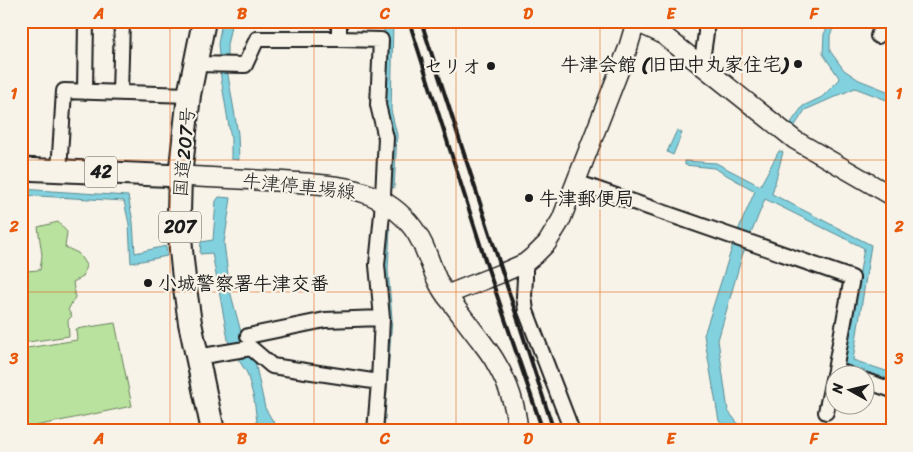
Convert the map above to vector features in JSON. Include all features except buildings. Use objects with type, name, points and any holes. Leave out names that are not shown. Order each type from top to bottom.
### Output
[{"type":"highway","name":"国道207号","points":[[204,21],[189,95],[180,176],[179,212],[183,269],[190,323],[213,431]]},
{"type":"main road","name":"42","points":[[21,169],[180,176]]},
{"type":"main road","name":"牛津停車場線","points":[[180,176],[341,187],[364,192],[394,208],[405,218],[423,242],[437,282],[496,361],[509,389],[517,419],[518,431]]},
{"type":"street","points":[[85,92],[86,21]]},
{"type":"street","points":[[120,93],[122,21]]},
{"type":"street","points":[[339,21],[339,39]]},
{"type":"street","points":[[701,67],[706,21]]},
{"type":"street","points":[[878,36],[884,21]]},
{"type":"street","points":[[446,295],[524,263],[536,254],[554,233],[576,182],[628,48],[636,22],[662,34],[795,140],[892,196]]},
{"type":"street","points":[[195,64],[245,65],[257,39],[381,40],[378,105],[386,138],[377,265],[382,318],[375,431]]},
{"type":"street","points":[[59,171],[64,91],[189,95]]},
{"type":"street","points":[[576,182],[852,278],[842,364]]},
{"type":"street","points":[[524,263],[526,311],[572,431]]},
{"type":"street","points":[[197,357],[231,352],[249,342],[325,320],[382,318]]},
{"type":"street","points":[[249,342],[272,366],[379,382]]},
{"type":"street","points":[[876,384],[892,390]]},
{"type":"green space","points":[[58,222],[67,232],[65,247],[78,253],[86,265],[83,277],[73,282],[75,297],[68,310],[72,316],[68,320],[69,336],[21,343],[21,310],[24,309],[21,303],[21,274],[25,271],[40,270],[42,255],[38,227]]},
{"type":"green space","points":[[115,323],[132,406],[21,429],[21,349],[77,340],[76,329]]},
{"type":"water","points":[[222,21],[232,21],[227,45],[227,69],[238,134],[239,160],[231,159],[231,139],[221,78],[218,44]]},
{"type":"water","points":[[384,21],[392,21],[393,23],[391,110],[397,135],[394,188],[388,187],[383,105]]},
{"type":"water","points":[[831,21],[837,21],[830,35],[830,51],[844,70],[859,80],[892,93],[892,102],[855,88],[805,110],[794,127],[790,124],[803,106],[822,97],[840,79],[823,54],[824,34]]},
{"type":"water","points":[[677,130],[682,133],[673,155],[667,152]]},
{"type":"water","points":[[779,151],[783,152],[772,194],[871,245],[853,360],[865,364],[844,364],[864,248],[765,199],[742,256],[718,340],[728,411],[744,431],[728,431],[719,421],[704,335],[736,235],[755,191],[714,168],[685,165],[685,161],[716,163],[760,186]]},
{"type":"water","points":[[21,189],[128,196],[133,222],[135,253],[166,246],[167,256],[131,263],[129,224],[124,201],[21,195]]},
{"type":"water","points":[[219,197],[231,198],[224,243],[230,291],[245,347],[255,362],[265,408],[274,423],[276,431],[231,431],[231,429],[257,422],[254,399],[247,373],[229,345],[212,253],[200,254],[201,242],[213,240],[216,201]]},
{"type":"water","points":[[385,228],[390,229],[388,270],[392,318],[384,431],[379,431]]},
{"type":"water","points":[[876,368],[892,373],[892,380],[876,375]]},
{"type":"railway","points":[[409,21],[487,266],[543,431]]},
{"type":"railway","points":[[421,21],[554,431]]},
{"type":"place","name":"牛津会館 (旧田中丸家住宅)","points":[[798,64]]},
{"type":"place","name":"セリオ","points":[[491,66]]},
{"type":"place","name":"牛津郵便局","points":[[529,198]]},
{"type":"place","name":"小城警察署牛津交番","points":[[148,283]]}]
